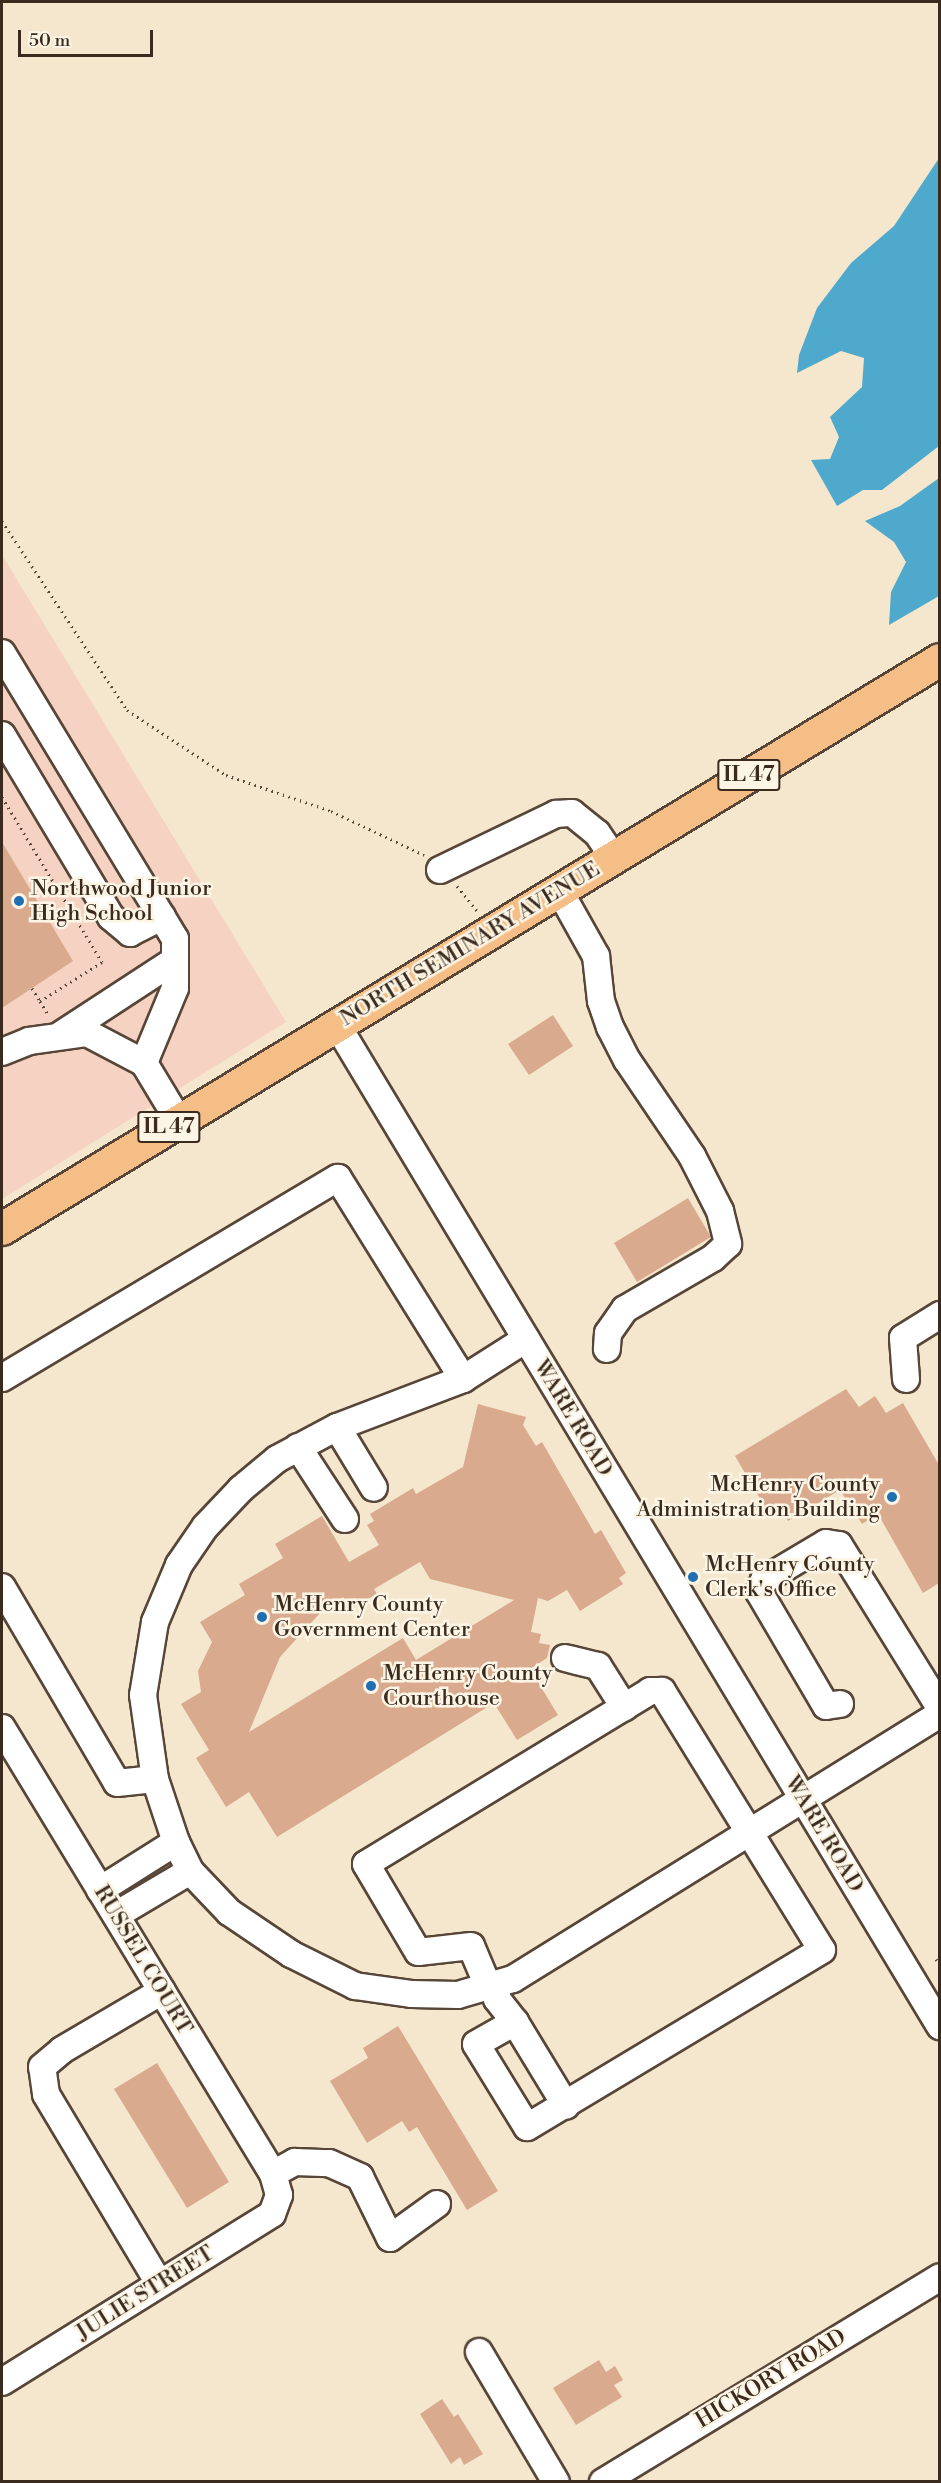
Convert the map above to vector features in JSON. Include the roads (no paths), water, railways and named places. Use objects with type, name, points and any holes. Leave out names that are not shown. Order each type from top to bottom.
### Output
[{"type":"main road","name":"NORTH SEMINARY AVENUE","points":[[2,1229],[939,660]]},
{"type":"street","points":[[2,653],[175,939],[175,988],[144,1063]]},
{"type":"street","points":[[2,735],[111,917],[130,933],[162,917]]},
{"type":"street","points":[[440,870],[556,814],[572,813],[597,833],[613,857]]},
{"type":"street","points":[[559,890],[596,956],[601,1001],[610,1027],[627,1060],[692,1156],[720,1211],[728,1244],[713,1258],[625,1309],[608,1333],[607,1349]]},
{"type":"street","points":[[2,1052],[175,960]]},
{"type":"street","name":"WARE ROAD","points":[[337,1025],[939,2026]]},
{"type":"street","points":[[52,1027],[87,1033],[144,1063],[179,1121]]},
{"type":"street","points":[[2,1378],[338,1178],[462,1378]]},
{"type":"street","points":[[906,1379],[903,1338],[939,1316]]},
{"type":"street","points":[[526,1339],[462,1378],[337,1427],[298,1447],[241,1489],[205,1527],[179,1565],[154,1622],[143,1695],[155,1779],[176,1842],[190,1870],[253,1931],[355,1986],[412,1994],[458,1995],[513,1979],[939,1714]]},
{"type":"street","points":[[337,1427],[374,1488]]},
{"type":"street","points":[[298,1447],[345,1520]]},
{"type":"street","points":[[840,1704],[826,1706],[759,1592],[764,1580],[826,1543],[839,1545],[939,1708]]},
{"type":"street","points":[[2,1587],[117,1783],[155,1779]]},
{"type":"street","points":[[565,1658],[598,1666],[624,1707]]},
{"type":"street","points":[[515,2022],[476,2044],[527,2127],[566,2106],[822,1950],[665,1694],[654,1690],[624,1707],[366,1864],[418,1952],[471,1946],[497,1999],[515,2022],[566,2106]]},
{"type":"street","name":"RUSSEL COURT","points":[[2,1728],[162,1991],[276,2185]]},
{"type":"street","points":[[100,1890],[176,1842]]},
{"type":"street","points":[[116,1915],[190,1870]]},
{"type":"street","points":[[159,2283],[46,2094],[42,2067],[62,2050],[162,1991]]},
{"type":"street","points":[[276,2185],[295,2162],[329,2163],[360,2177],[390,2238],[437,2204]]},
{"type":"street","name":"JULIE STREET","points":[[2,2382],[272,2214],[276,2185]]},
{"type":"street","name":"HICKORY ROAD","points":[[603,2481],[939,2277]]},
{"type":"street","points":[[479,2352],[556,2481]]},
{"type":"water","points":[[939,158],[939,446],[882,490],[863,490],[837,506],[811,460],[830,459],[839,437],[830,417],[862,387],[864,358],[841,351],[797,373],[799,355],[817,308],[851,263],[894,226]]},
{"type":"water","points":[[939,478],[939,596],[889,625],[891,592],[906,562],[894,542],[865,521],[900,506]]},
{"type":"place","name":"Northwood Junior High School","points":[[19,901]]},
{"type":"place","name":"McHenry County Administration Building","points":[[892,1497]]},
{"type":"place","name":"McHenry County Clerk's Office","points":[[693,1577]]},
{"type":"place","name":"McHenry County Government Center","points":[[262,1617]]},
{"type":"place","name":"McHenry County Courthouse","points":[[371,1686]]}]
